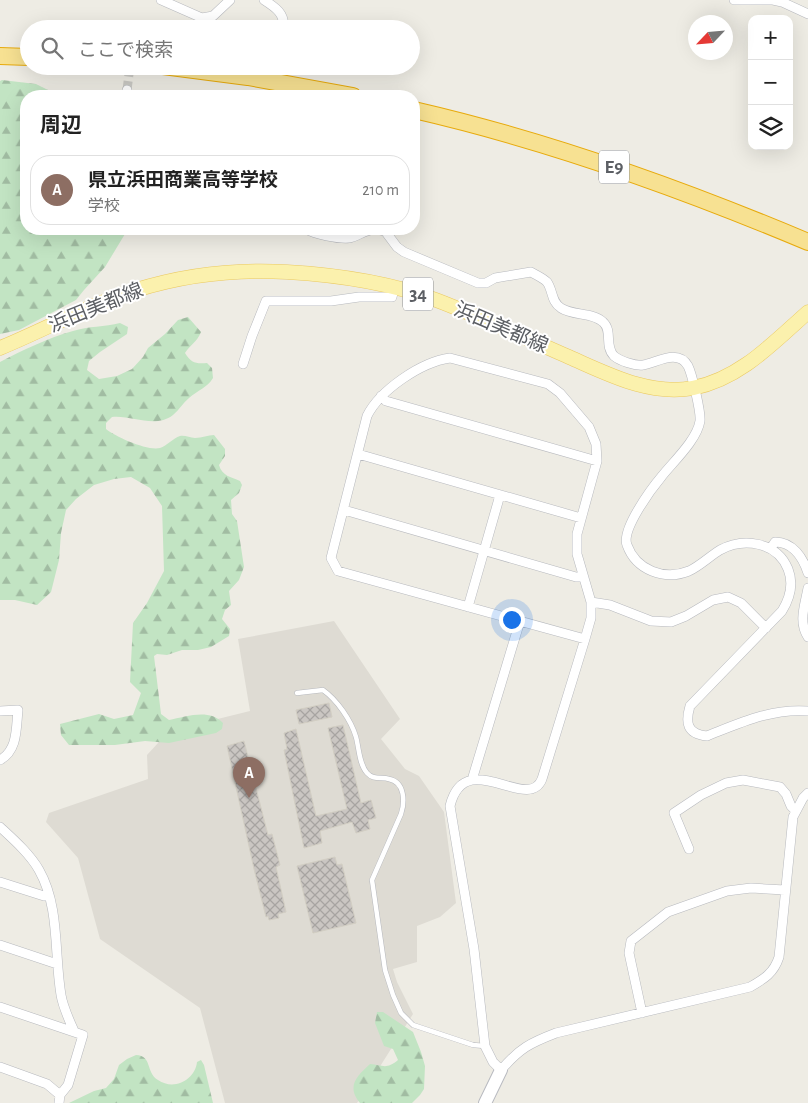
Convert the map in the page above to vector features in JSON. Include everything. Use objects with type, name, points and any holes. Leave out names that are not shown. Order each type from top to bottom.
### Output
[{"type":"highway","points":[[0,56],[20,57]]},
{"type":"highway","points":[[233,75],[320,90]]},
{"type":"highway","name":"E9","points":[[420,112],[538,142],[637,175],[724,206],[808,242]]},
{"type":"main road","name":"浜田美都線","points":[[0,348],[136,290],[188,278],[227,272],[285,272],[370,281],[395,286],[438,301],[626,381],[660,389],[693,388],[708,384],[735,372],[808,312]]},
{"type":"street","points":[[161,0],[202,18],[213,16],[230,0]]},
{"type":"street","points":[[264,0],[280,13],[284,20]]},
{"type":"street","points":[[734,0],[772,0],[782,2],[808,14]]},
{"type":"street","points":[[325,235],[349,238],[356,235]]},
{"type":"street","points":[[388,235],[397,247],[404,252],[478,283],[486,283],[494,278],[531,272],[547,283],[556,305],[573,314],[596,317],[604,322],[608,330],[608,345],[616,358],[635,365],[642,365],[673,357],[682,360],[688,366],[698,401],[700,421],[692,440],[660,479],[631,523],[625,540],[630,554],[642,567],[656,573],[675,574],[689,571],[732,545],[758,544],[771,548],[783,560],[788,567],[791,586],[786,604],[766,628],[690,706],[686,718],[690,728],[698,735],[707,736],[757,716],[777,712],[808,712]]},
{"type":"street","points":[[243,364],[266,301],[392,297],[395,286]]},
{"type":"street","points":[[501,1070],[493,1062],[485,1046],[474,949],[450,811],[451,801],[463,783],[472,780],[490,781],[528,790],[535,789],[540,784],[585,639],[591,618],[591,602],[577,554],[577,534],[597,461],[596,444],[589,427],[560,393],[548,384],[450,358],[436,360],[393,386],[372,406],[367,416],[331,558],[338,571],[585,639]]},
{"type":"street","points":[[381,396],[386,401],[597,461]]},
{"type":"street","points":[[358,454],[581,518]]},
{"type":"street","points":[[468,607],[500,495]]},
{"type":"street","points":[[344,510],[576,577],[583,577]]},
{"type":"street","points":[[771,548],[775,542],[790,545],[803,561],[808,573]]},
{"type":"street","points":[[808,588],[802,620],[808,637]]},
{"type":"street","points":[[591,602],[610,605],[650,621],[671,622],[686,616],[713,600],[728,597],[741,603],[766,628]]},
{"type":"street","points":[[472,780],[520,622]]},
{"type":"street","points":[[0,711],[18,710],[14,745],[7,756],[0,760]]},
{"type":"street","points":[[689,849],[674,813],[701,795],[726,783],[743,780],[780,788],[796,811]]},
{"type":"street","points":[[485,1103],[501,1070],[516,1053],[534,1041],[556,1033],[750,986],[767,978],[776,966],[779,957],[793,817],[803,798],[808,793]]},
{"type":"street","points":[[0,826],[38,868],[49,895],[56,928],[57,964],[61,997],[74,1031]]},
{"type":"street","points":[[0,882],[44,896],[49,895]]},
{"type":"street","points":[[642,1013],[629,952],[631,941],[668,912],[727,891],[751,888],[785,890]]},
{"type":"street","points":[[0,944],[57,964]]},
{"type":"street","points":[[0,1006],[83,1035],[68,1085],[60,1099],[47,1084],[0,1067]]},
{"type":"lane","points":[[297,693],[323,690],[332,696],[355,734],[362,766],[367,773],[373,777],[391,779],[402,792],[404,806],[372,880],[385,970],[401,1013],[413,1025],[473,1045],[485,1046]]},
{"type":"shaded area","points":[[334,621],[400,719],[381,739],[405,769],[419,776],[444,812],[456,903],[440,917],[417,926],[417,962],[393,969],[397,982],[413,1014],[357,1103],[225,1103],[200,1008],[100,939],[78,858],[46,822],[49,813],[148,779],[147,755],[169,731],[250,711],[238,639]]},
{"type":"green space","points":[[0,81],[36,84],[48,90],[20,90],[20,235],[124,235],[105,267],[76,300],[19,330],[0,334]]},
{"type":"green space","points":[[188,317],[201,332],[185,353],[192,361],[207,363],[212,368],[213,378],[211,381],[166,419],[151,421],[112,417],[106,423],[106,429],[132,443],[154,448],[163,447],[180,436],[195,438],[214,435],[225,449],[225,456],[219,465],[220,469],[227,476],[240,481],[242,485],[239,493],[231,500],[232,514],[237,521],[244,567],[239,580],[229,591],[231,605],[225,610],[222,619],[230,629],[229,636],[211,647],[198,650],[182,650],[167,655],[157,654],[154,656],[161,714],[169,720],[197,715],[211,716],[223,723],[222,729],[216,733],[169,743],[145,741],[115,745],[69,745],[61,735],[60,724],[99,714],[114,719],[133,715],[141,693],[130,682],[133,623],[147,603],[164,571],[162,506],[150,488],[131,477],[114,479],[94,485],[76,499],[66,510],[61,533],[59,560],[51,592],[37,605],[15,600],[0,600],[0,362],[36,345],[79,329],[120,323],[128,327],[127,334],[89,361],[87,370],[99,379],[117,376],[132,369],[148,348],[178,320]]},
{"type":"green space","points":[[377,1012],[383,1012],[413,1032],[421,1052],[425,1066],[424,1089],[412,1103],[360,1103],[356,1097],[354,1086],[357,1077],[370,1064],[387,1066],[398,1060],[393,1049],[384,1046],[375,1023]]},
{"type":"green space","points":[[136,1055],[145,1058],[154,1077],[164,1083],[171,1084],[177,1084],[188,1079],[197,1062],[201,1060],[204,1065],[213,1103],[69,1103],[94,1091],[106,1088],[114,1079],[119,1065]]},
{"type":"building","points":[[329,703],[332,717],[299,724],[296,710]]},
{"type":"building","points":[[343,725],[361,803],[371,800],[376,818],[368,820],[370,829],[356,833],[352,822],[320,831],[322,843],[304,848],[284,750],[287,749],[284,733],[296,729],[316,816],[347,809],[328,728]]},
{"type":"building","points":[[244,741],[268,835],[272,834],[280,865],[276,867],[286,912],[278,914],[279,918],[269,920],[268,916],[266,917],[254,869],[227,746]]},
{"type":"building","points":[[335,857],[337,865],[342,864],[356,923],[313,933],[297,866]]},
{"type":"tunnel","points":[[127,90],[129,75]]},
{"type":"place","name":"県立浜田商業高等学校","points":[[249,798]]}]
